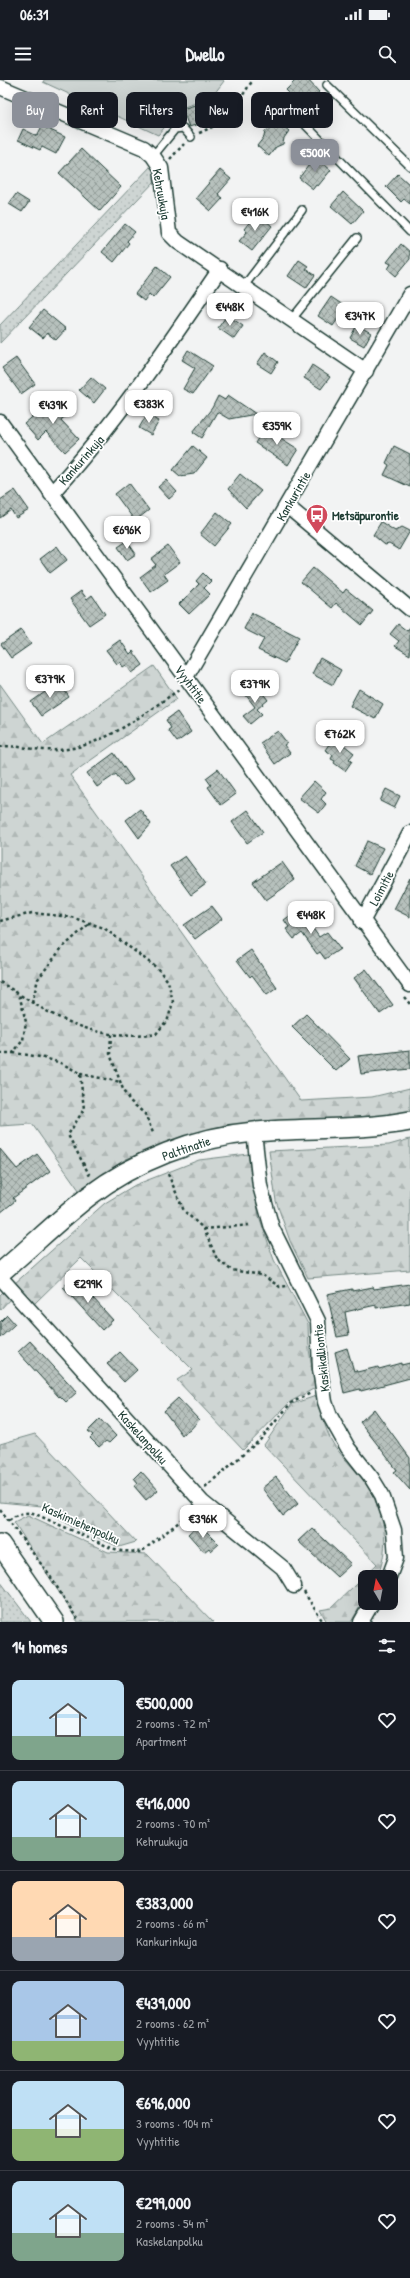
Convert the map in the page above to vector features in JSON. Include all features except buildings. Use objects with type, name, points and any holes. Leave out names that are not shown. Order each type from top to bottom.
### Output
[{"type":"street","name":"Kehruukuja","points":[[0,87],[144,148],[157,162],[169,233],[178,242],[220,269],[366,371]]},
{"type":"street","name":"Kankurinkuja","points":[[51,494],[120,414],[220,269]]},
{"type":"street","name":"Kankurintie","points":[[183,683],[410,294]]},
{"type":"street","name":"Vyyhtitie","points":[[0,422],[183,683],[410,986]]},
{"type":"street","points":[[287,506],[410,609]]},
{"type":"street","name":"Loimitie","points":[[362,922],[410,833]]},
{"type":"street","name":"Palttinatie","points":[[0,1273],[90,1196],[132,1171],[174,1151],[224,1136],[254,1132],[383,1126],[410,1121]]},
{"type":"street","name":"Kaskikalliontie","points":[[254,1132],[260,1186],[272,1228],[289,1266],[318,1321],[320,1369],[325,1402],[330,1416],[345,1444],[371,1477],[382,1495],[394,1530],[396,1558],[392,1570]]},
{"type":"street","name":"Kaskelanpolku","points":[[0,1277],[199,1498],[283,1568],[294,1586]]},
{"type":"street","points":[[0,1544],[54,1622]]},
{"type":"street","points":[[361,1622],[368,1610]]},
{"type":"lane","points":[[327,85],[410,166]]},
{"type":"lane","points":[[157,162],[175,129],[183,128],[191,137]]},
{"type":"lane","points":[[309,128],[410,232]]},
{"type":"lane","points":[[244,286],[302,210]]},
{"type":"lane","points":[[292,319],[357,238]]},
{"type":"path","points":[[157,162],[191,137],[219,125],[228,117],[253,80]]},
{"type":"path","points":[[0,747],[36,751],[59,750],[88,745],[114,734],[183,683]]},
{"type":"path","points":[[0,921],[32,913],[71,917],[91,922],[104,928],[157,968],[168,981],[173,1002],[168,1019],[156,1034],[136,1037],[96,1033],[50,1014],[0,982]]},
{"type":"path","points":[[32,1003],[38,979],[61,949],[91,922]]},
{"type":"path","points":[[13,1052],[23,1040],[26,1022],[19,994]]},
{"type":"path","points":[[111,1034],[110,1054],[121,1082],[130,1101],[145,1114],[154,1135]]},
{"type":"path","points":[[0,1053],[13,1052],[43,1056],[68,1065],[80,1074],[121,1082]]},
{"type":"path","points":[[80,1074],[84,1109],[68,1135],[85,1170],[100,1190]]},
{"type":"path","points":[[168,1174],[184,1211],[204,1229],[217,1259],[231,1270],[262,1275],[280,1288],[299,1283]]},
{"type":"path","points":[[204,1229],[250,1224]]},
{"type":"path","name":"Kaskimiehenpolku","points":[[8,1520],[15,1515],[27,1512],[33,1513],[109,1548],[121,1551],[141,1552],[179,1523],[199,1498],[260,1440],[291,1403],[307,1395]]},
{"type":"path","points":[[0,1509],[50,1576],[78,1622]]},
{"type":"path","points":[[294,1586],[306,1593],[323,1622]]},
{"type":"green space","points":[[44,80],[224,81],[216,92],[195,92],[195,103],[187,106],[187,92],[126,92],[126,120],[118,117],[118,92],[67,93],[43,82]]},
{"type":"green space","points":[[143,128],[164,128],[158,135]]},
{"type":"green space","points":[[152,165],[157,179],[0,343],[0,325]]},
{"type":"green space","points":[[154,666],[177,699],[70,775],[301,1101],[372,1097],[410,1088],[410,1115],[168,1143],[126,1159],[79,1190],[32,1124],[0,1126],[0,684],[43,744]]},
{"type":"green space","points":[[410,1139],[410,1270],[308,1278],[290,1241],[276,1201],[269,1151],[389,1145]]},
{"type":"green space","points":[[248,1154],[259,1216],[274,1260],[308,1324],[309,1349],[315,1388],[290,1402],[243,1450],[177,1380],[193,1370],[81,1258],[33,1305],[14,1284],[105,1203],[135,1185],[199,1160]]},
{"type":"green space","points":[[4,1291],[10,1299],[0,1310],[0,1295]]},
{"type":"green space","points":[[316,1396],[324,1424],[331,1440],[338,1451],[361,1477],[372,1494],[384,1528],[384,1553],[379,1570],[371,1570],[377,1564],[264,1445],[292,1404]]},
{"type":"green space","points":[[35,1434],[136,1542],[119,1547],[71,1526],[42,1506],[0,1502],[0,1444]]},
{"type":"green space","points":[[28,1515],[108,1552],[147,1554],[213,1622],[78,1622],[14,1522]]},
{"type":"green space","points":[[0,1581],[31,1622],[0,1622]]},
{"type":"green space","points":[[358,1582],[358,1610],[351,1622],[327,1622],[320,1610],[331,1608]]},
{"type":"place","name":"Metsäpurontie","points":[[317,534]]}]
